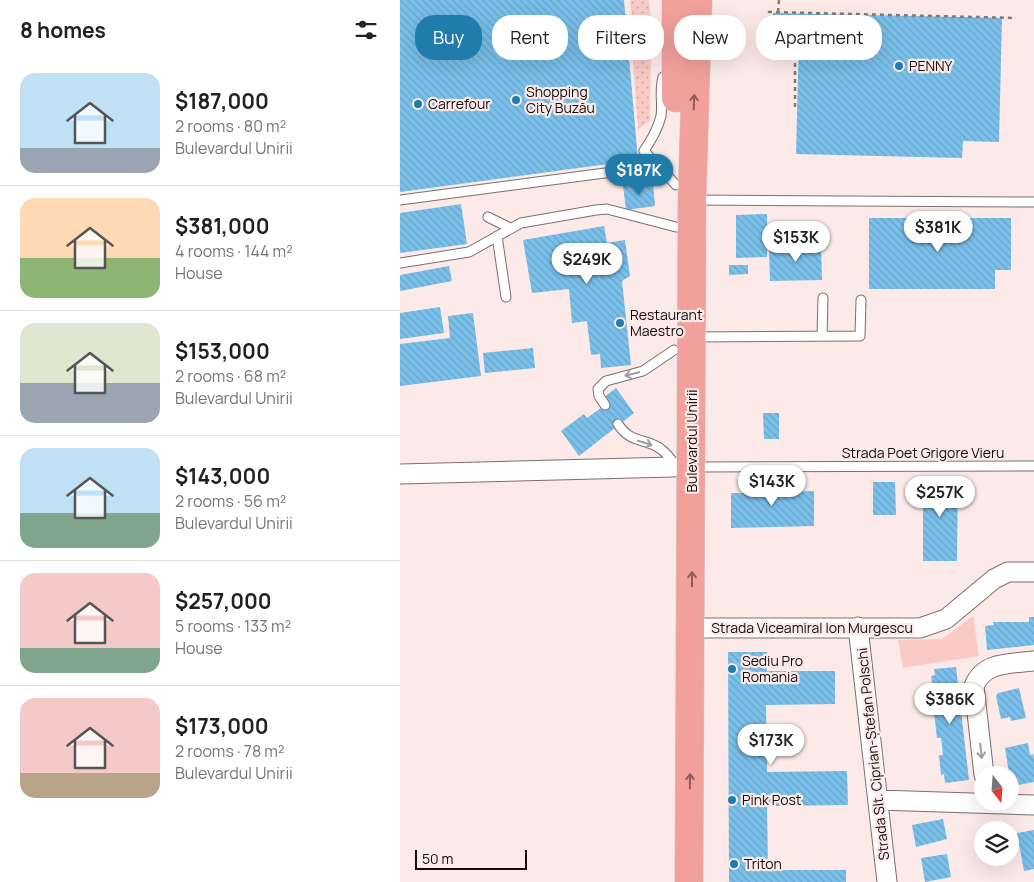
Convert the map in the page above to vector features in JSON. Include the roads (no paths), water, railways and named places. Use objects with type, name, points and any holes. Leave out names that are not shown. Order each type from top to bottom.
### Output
[{"type":"main road","name":"Bulevardul Unirii","points":[[676,0],[676,69],[684,193],[676,227],[683,344]]},
{"type":"main road","name":"Bulevardul Unirii","points":[[672,882],[679,466],[683,344],[684,193],[698,0]]},
{"type":"main road","name":"Bulevardul Unirii","points":[[679,466],[692,628],[689,882]]},
{"type":"street","points":[[400,474],[679,466]]},
{"type":"street","name":"Strada Viceamiral Ion Murgescu","points":[[692,628],[920,628],[946,619],[994,579],[1008,572],[1034,572]]},
{"type":"street","name":"Strada Slt. Ciprian-Ștefan Polschi","points":[[858,627],[887,882]]},
{"type":"street","points":[[983,766],[974,686],[978,676],[983,670],[994,666],[1034,661]]},
{"type":"street","points":[[878,800],[974,803]]},
{"type":"street","points":[[1019,804],[1034,804]]},
{"type":"lane","points":[[676,69],[663,77],[660,89],[661,115],[655,134],[644,151],[684,193],[1034,202]]},
{"type":"lane","points":[[400,200],[658,166]]},
{"type":"lane","points":[[400,263],[469,252],[510,228],[534,220],[607,209],[676,227]]},
{"type":"lane","points":[[488,217],[510,228]]},
{"type":"lane","points":[[498,236],[506,297]]},
{"type":"lane","points":[[822,336],[823,298]]},
{"type":"lane","points":[[605,405],[599,396],[598,389],[606,381],[643,371],[683,344],[822,336],[860,336],[860,300]]},
{"type":"lane","points":[[618,424],[624,434],[662,449],[679,466]]},
{"type":"lane","name":"Strada Poet Grigore Vieru","points":[[679,466],[1034,466]]},
{"type":"place","name":"PENNY","points":[[899,66]]},
{"type":"place","name":"Shopping City Buzău","points":[[516,100]]},
{"type":"place","name":"Carrefour","points":[[418,104]]},
{"type":"place","name":"Restaurant Maestro","points":[[620,323]]},
{"type":"place","name":"Sediu Pro Romania","points":[[732,669]]},
{"type":"place","name":"Pink Post","points":[[732,800]]},
{"type":"place","name":"Triton","points":[[734,864]]}]
